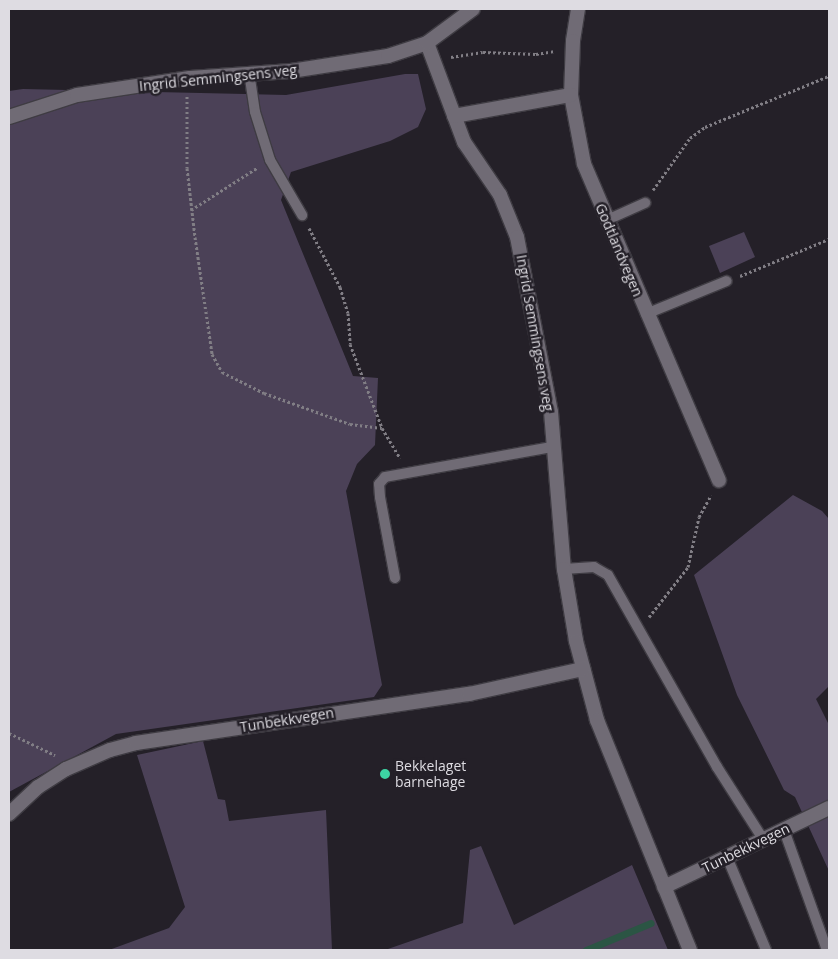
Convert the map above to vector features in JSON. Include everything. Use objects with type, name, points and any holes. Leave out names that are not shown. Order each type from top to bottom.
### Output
[{"type":"street","name":"Ingrid Semmingsens veg","points":[[9,117],[78,94],[190,78],[332,66],[388,56],[427,43],[473,9]]},
{"type":"street","name":"Godtlandvegen","points":[[578,9],[573,41],[571,96],[584,164],[646,314],[719,480]]},
{"type":"street","name":"Ingrid Semmingsens veg","points":[[427,43],[437,63],[464,142],[500,195],[518,237],[543,365],[552,447]]},
{"type":"street","points":[[454,116],[571,96]]},
{"type":"street","points":[[552,447],[569,611],[596,720],[690,950]]},
{"type":"street","name":"Tunbekkvegen","points":[[9,814],[38,787],[66,769],[110,750],[136,743],[469,694],[583,669]]},
{"type":"street","name":"Tunbekkvegen","points":[[664,887],[829,808]]},
{"type":"lane","points":[[249,72],[255,112],[270,160],[302,215]]},
{"type":"lane","points":[[607,220],[645,203]]},
{"type":"lane","points":[[646,314],[727,281]]},
{"type":"lane","points":[[395,578],[379,484],[385,477],[552,447]]},
{"type":"lane","points":[[564,569],[594,566],[608,575],[717,767],[763,839]]},
{"type":"lane","points":[[784,830],[827,950]]},
{"type":"lane","points":[[727,857],[766,950]]},
{"type":"path","points":[[437,63],[458,54],[557,51],[573,41]]},
{"type":"path","points":[[645,203],[690,138],[705,127],[829,76]]},
{"type":"path","points":[[190,78],[186,112],[192,210],[212,354],[222,372],[264,393],[350,424],[382,428]]},
{"type":"path","points":[[192,210],[270,160]]},
{"type":"path","points":[[302,215],[328,259],[340,286],[348,313],[350,344],[382,428],[408,472]]},
{"type":"path","points":[[727,281],[829,239]]},
{"type":"path","points":[[640,629],[688,568],[699,517],[719,480]]},
{"type":"path","points":[[9,733],[53,752],[66,769]]},
{"type":"shaded area","points":[[405,74],[418,74],[426,109],[418,127],[390,141],[291,172],[281,200],[353,376],[378,378],[375,445],[357,464],[346,491],[382,685],[374,697],[116,734],[9,792],[9,91],[23,89],[286,95]]},
{"type":"shaded area","points":[[744,232],[755,257],[720,273],[709,246]]},
{"type":"shaded area","points":[[793,495],[822,511],[829,519],[829,686],[816,699],[829,725],[829,871],[795,797],[784,790],[737,695],[694,575]]},
{"type":"shaded area","points":[[203,741],[218,799],[225,800],[229,821],[326,810],[332,950],[109,950],[169,928],[185,907],[137,755]]},
{"type":"shaded area","points":[[481,846],[514,925],[632,865],[668,950],[385,950],[463,923],[470,850]]},
{"type":"waterway","points":[[586,950],[651,923]]},
{"type":"place","name":"Bekkelaget barnehage","points":[[385,774]]}]
